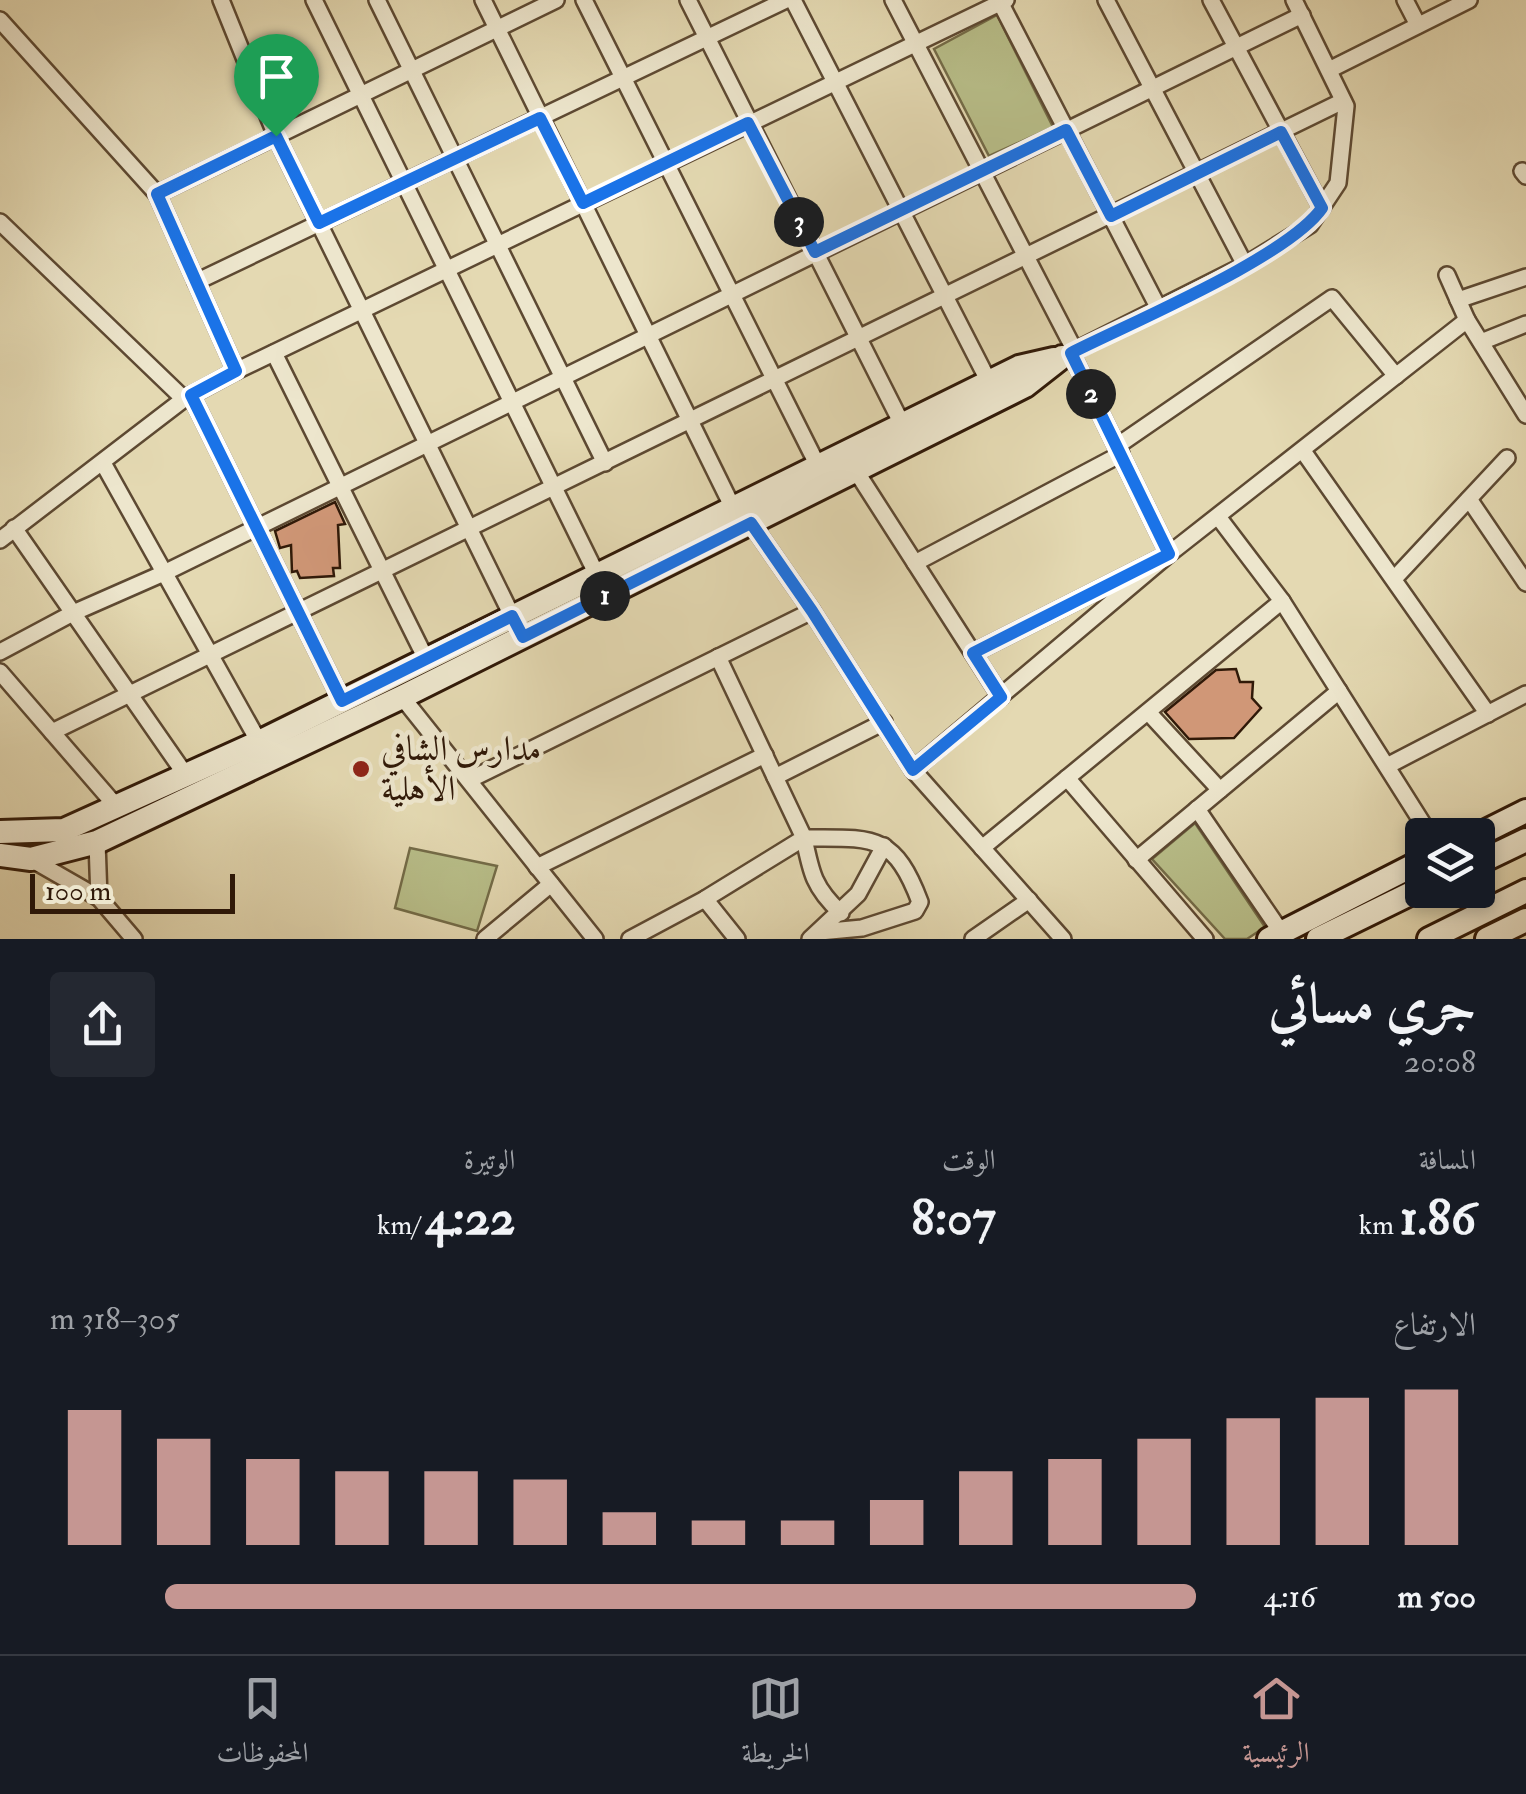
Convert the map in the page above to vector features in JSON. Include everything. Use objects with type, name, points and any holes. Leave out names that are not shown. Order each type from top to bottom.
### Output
[{"type":"street","points":[[220,0],[276,136],[518,627]]},
{"type":"street","points":[[314,0],[597,575]]},
{"type":"street","points":[[377,0],[606,463]]},
{"type":"street","points":[[483,0],[690,422],[742,516],[812,611],[913,770],[1063,939]]},
{"type":"street","points":[[157,194],[556,0]]},
{"type":"street","points":[[584,0],[818,466]]},
{"type":"street","points":[[688,0],[902,424]]},
{"type":"street","points":[[196,282],[789,0],[989,382]]},
{"type":"street","points":[[893,0],[1026,257],[1069,354],[1169,554]]},
{"type":"street","points":[[1106,0],[1245,266]]},
{"type":"street","points":[[1210,0],[1322,208]]},
{"type":"street","points":[[1405,0],[1418,25]]},
{"type":"street","points":[[1328,70],[1468,0]]},
{"type":"street","points":[[0,540],[188,397],[236,371],[1002,1],[1159,309]]},
{"type":"street","points":[[0,652],[1236,47],[1298,8],[1344,101],[1338,183],[1310,225],[1245,266],[1069,354],[1025,386],[856,471],[597,575],[402,697],[97,842],[31,859],[0,855]]},
{"type":"street","points":[[0,20],[157,194],[236,371]]},
{"type":"street","points":[[52,732],[1344,101]]},
{"type":"street","points":[[0,222],[188,397],[342,701]]},
{"type":"street","points":[[1447,275],[1467,320],[1526,415]]},
{"type":"street","points":[[1458,300],[1526,277]]},
{"type":"street","points":[[916,563],[1119,450],[1332,298],[1396,376]]},
{"type":"street","points":[[913,770],[1169,554],[1467,320]]},
{"type":"street","points":[[1480,342],[1526,324]]},
{"type":"street","points":[[274,352],[426,660]]},
{"type":"street","points":[[0,832],[36,834],[64,830],[259,742],[426,660],[518,627],[742,516],[818,466],[902,424],[1018,367],[1069,354]]},
{"type":"street","points":[[1303,451],[1488,714]]},
{"type":"street","points":[[1394,580],[1507,458]]},
{"type":"street","points":[[103,464],[259,742]]},
{"type":"street","points":[[856,471],[1001,697]]},
{"type":"street","points":[[1469,499],[1526,583]]},
{"type":"street","points":[[1219,518],[1282,601],[1419,818]]},
{"type":"street","points":[[14,528],[184,774]]},
{"type":"street","points":[[973,653],[1169,554]]},
{"type":"street","points":[[982,848],[1282,601]]},
{"type":"street","points":[[469,780],[812,611]]},
{"type":"street","points":[[718,658],[804,838],[811,873],[822,896],[841,913]]},
{"type":"street","points":[[0,672],[116,806]]},
{"type":"street","points":[[1136,860],[1339,691]]},
{"type":"street","points":[[1387,766],[1526,694]]},
{"type":"street","points":[[402,697],[595,939]]},
{"type":"street","points":[[1148,712],[1220,790]]},
{"type":"street","points":[[775,777],[884,722]]},
{"type":"street","points":[[537,867],[765,755]]},
{"type":"street","points":[[1067,778],[1205,939]]},
{"type":"street","points":[[1197,809],[1275,936],[1405,870]]},
{"type":"street","points":[[1495,828],[1526,811]]},
{"type":"street","points":[[630,939],[705,900],[804,838],[851,838],[884,846],[898,856],[908,872],[919,907],[862,928],[815,936]]},
{"type":"street","points":[[1495,839],[1526,840]]},
{"type":"street","points":[[1495,854],[1526,840]]},
{"type":"street","points":[[97,842],[100,898]]},
{"type":"street","points":[[815,936],[858,894],[884,846]]},
{"type":"street","points":[[31,859],[100,898],[134,939]]},
{"type":"street","points":[[485,939],[552,884]]},
{"type":"street","points":[[1429,939],[1526,890]]},
{"type":"street","points":[[1318,939],[1405,896]]},
{"type":"street","points":[[705,900],[737,939]]},
{"type":"street","points":[[973,939],[1028,900]]},
{"type":"street","points":[[1487,939],[1526,920]]},
{"type":"green space","points":[[997,15],[1053,127],[989,156],[934,49]]},
{"type":"green space","points":[[1195,823],[1265,927],[1247,939],[1225,939],[1152,859]]},
{"type":"green space","points":[[410,848],[497,866],[477,931],[395,908]]},
{"type":"building","points":[[335,502],[345,524],[338,525],[340,568],[333,568],[334,576],[300,578],[297,571],[292,572],[291,545],[280,548],[275,531]]},
{"type":"building","points":[[1236,669],[1240,682],[1253,682],[1252,698],[1261,708],[1234,738],[1189,739],[1165,712],[1216,670]]},
{"type":"place","name":"مدارس الشافي الأهلية","points":[[361,769]]},
{"type":"route","points":[[540,118],[583,203],[748,123],[815,252],[1066,130],[1111,216],[1281,132],[1322,208],[1310,225],[1245,266],[1071,353],[1169,554],[973,653],[1001,697],[913,770],[751,523],[523,637],[512,616],[342,701],[191,395],[236,371],[157,194],[276,136],[319,223],[540,118]]}]
